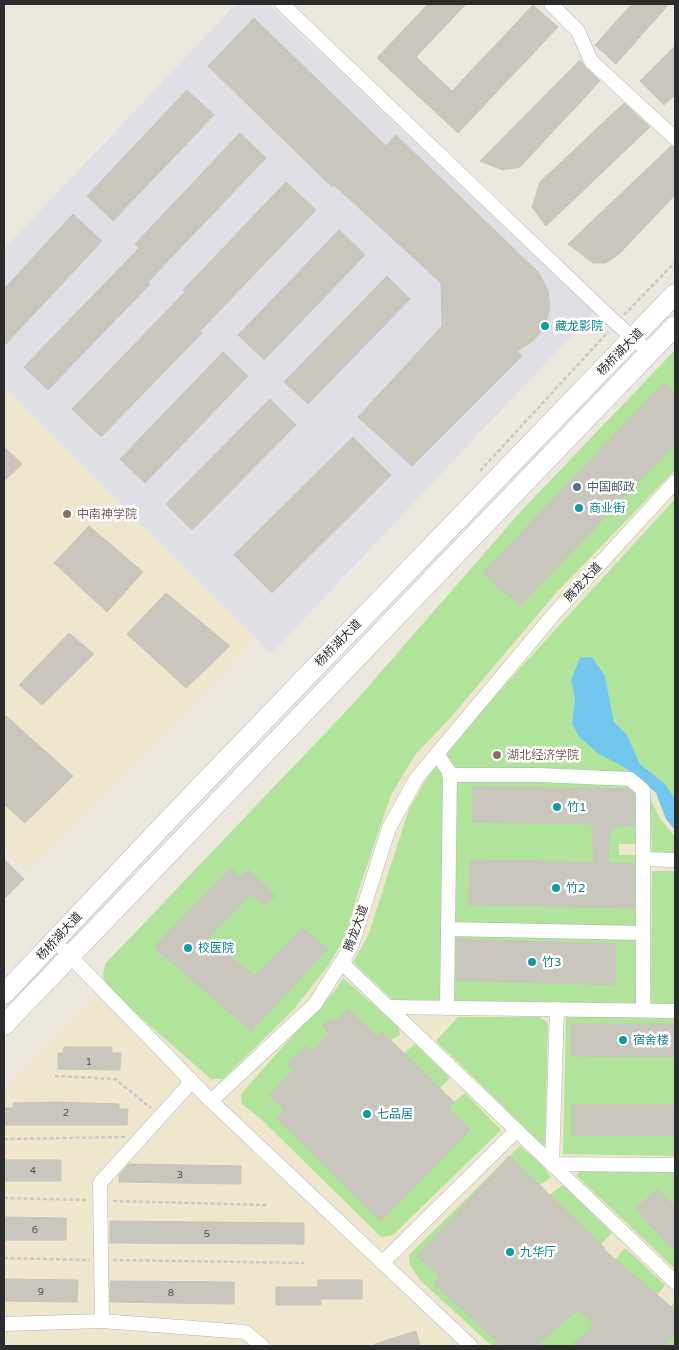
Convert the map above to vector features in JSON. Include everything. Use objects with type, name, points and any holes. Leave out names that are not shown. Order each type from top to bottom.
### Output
[{"type":"main road","name":"杨桥湖大道","points":[[4,994],[172,816],[675,294]]},
{"type":"main road","name":"杨桥湖大道","points":[[4,1025],[675,326]]},
{"type":"street","points":[[282,4],[649,352]]},
{"type":"street","points":[[551,4],[578,31],[591,62],[675,138]]},
{"type":"street","name":"腾龙大道","points":[[211,1101],[315,1004],[344,959],[351,947],[389,828],[416,778],[554,614],[675,482]]},
{"type":"street","points":[[437,754],[450,773],[447,1008]]},
{"type":"street","points":[[449,775],[630,778],[643,790],[643,1010]]},
{"type":"street","points":[[643,859],[675,860]]},
{"type":"street","points":[[448,929],[643,933]]},
{"type":"street","points":[[55,940],[211,1101],[471,1346]]},
{"type":"street","points":[[344,959],[346,967],[675,1282]]},
{"type":"street","points":[[390,1008],[675,1011]]},
{"type":"street","points":[[552,1164],[557,1009]]},
{"type":"street","points":[[102,1321],[100,1183],[186,1088],[190,1079]]},
{"type":"street","points":[[382,1263],[517,1130]]},
{"type":"street","points":[[552,1164],[675,1165]]},
{"type":"street","points":[[4,1324],[102,1321],[245,1332],[262,1346]]},
{"type":"path","points":[[55,1076],[115,1079],[160,1116]]},
{"type":"path","points":[[4,1139],[141,1137]]},
{"type":"path","points":[[4,1198],[267,1206]]},
{"type":"path","points":[[4,1258],[304,1263]]},
{"type":"shaded area","points":[[236,4],[268,4],[594,312],[271,654],[4,388],[4,249]]},
{"type":"shaded area","name":"湖北经济学院","points":[[675,373],[675,1346],[4,1346],[4,1091],[63,1027],[85,1006],[123,976]]},
{"type":"shaded area","name":"中南神学院","points":[[4,388],[256,639],[29,871],[4,845]]},
{"type":"green space","points":[[675,350],[675,470],[556,593],[451,717],[415,755],[391,795],[359,889],[346,935],[328,966],[294,1009],[223,1079],[211,1079],[110,991],[104,978],[106,963],[352,705],[522,510]]},
{"type":"green space","points":[[675,499],[675,798],[664,783],[640,764],[627,735],[614,722],[605,676],[571,680],[575,699],[572,723],[632,773],[630,779],[450,775],[448,932],[639,937],[638,1003],[393,1000],[353,962],[368,936],[409,809],[439,757]]},
{"type":"green space","points":[[454,780],[645,783],[643,844],[619,844],[619,855],[642,855],[640,929],[452,924]]},
{"type":"green space","points":[[650,798],[659,817],[675,837],[675,857],[652,857]]},
{"type":"green space","points":[[652,871],[675,871],[675,1004],[651,1004]]},
{"type":"green space","name":"七品居","points":[[343,978],[399,1027],[400,1035],[391,1040],[404,1053],[415,1044],[450,1078],[440,1088],[454,1102],[465,1093],[501,1130],[393,1235],[381,1237],[260,1118],[242,1104],[241,1094],[310,1016],[335,991]]},
{"type":"green space","points":[[566,1016],[675,1018],[675,1156],[563,1154]]},
{"type":"green space","points":[[458,1017],[540,1017],[548,1023],[545,1147],[436,1041]]},
{"type":"green space","name":"九华厅","points":[[520,1146],[541,1164],[551,1177],[540,1185],[549,1195],[563,1185],[612,1233],[573,1273],[592,1288],[625,1248],[665,1285],[657,1295],[671,1306],[675,1301],[675,1344],[673,1346],[492,1346],[420,1280],[410,1265],[409,1255]]},
{"type":"green space","points":[[582,1169],[675,1170],[675,1269],[576,1175]]},
{"type":"water","points":[[592,657],[605,676],[614,722],[627,735],[640,764],[664,783],[675,798],[675,830],[666,819],[656,793],[640,778],[599,754],[579,737],[572,723],[575,699],[571,680],[580,658]]},
{"type":"building","points":[[428,4],[466,4],[416,57],[452,91],[533,5],[558,27],[458,133],[377,58]]},
{"type":"building","points":[[632,4],[669,4],[616,64],[595,45]]},
{"type":"building","points":[[254,18],[386,146],[396,135],[539,273],[548,291],[550,308],[545,326],[533,341],[517,351],[522,356],[412,466],[358,417],[442,326],[441,283],[334,185],[332,187],[208,66]]},
{"type":"building","points":[[675,46],[675,95],[664,105],[640,81]]},
{"type":"building","points":[[580,60],[600,81],[520,167],[503,170],[480,161]]},
{"type":"building","points":[[187,90],[214,115],[113,221],[87,196]]},
{"type":"building","points":[[624,103],[650,127],[546,226],[532,207],[540,182]]},
{"type":"building","points":[[240,133],[266,158],[148,282],[150,284],[48,390],[24,367],[139,248],[135,244]]},
{"type":"building","points":[[671,146],[675,147],[675,195],[619,254],[606,263],[593,263],[568,244]]},
{"type":"building","points":[[286,182],[316,210],[200,331],[202,333],[101,437],[72,409],[185,292],[183,290]]},
{"type":"building","points":[[73,214],[102,241],[4,346],[4,289]]},
{"type":"building","points":[[339,230],[365,255],[264,360],[238,335]]},
{"type":"building","points":[[387,276],[410,299],[308,404],[284,382]]},
{"type":"building","points":[[223,352],[248,376],[145,483],[120,459]]},
{"type":"building","name":"商业街","points":[[663,383],[675,394],[675,444],[520,606],[483,573]]},
{"type":"building","points":[[270,399],[296,425],[192,530],[166,504]]},
{"type":"building","points":[[353,437],[391,475],[272,593],[234,555]]},
{"type":"building","points":[[4,447],[22,464],[4,481]]},
{"type":"building","points":[[89,526],[143,572],[107,612],[54,563]]},
{"type":"building","points":[[166,593],[230,646],[186,688],[127,634]]},
{"type":"building","points":[[69,633],[94,654],[42,705],[19,685]]},
{"type":"building","points":[[4,714],[73,776],[25,823],[4,804]]},
{"type":"building","points":[[473,787],[629,789],[634,794],[634,826],[610,827],[608,863],[634,864],[634,908],[469,905],[470,860],[594,862],[592,824],[473,822]]},
{"type":"building","points":[[4,859],[24,879],[4,899]]},
{"type":"building","name":"校医院","points":[[231,867],[239,878],[249,870],[275,896],[264,905],[251,894],[208,938],[254,976],[303,928],[328,949],[251,1031],[154,947]]},
{"type":"building","name":"竹3","points":[[457,939],[616,944],[615,985],[456,980]]},
{"type":"building","name":"七品居","points":[[348,1009],[377,1037],[382,1032],[454,1102],[448,1108],[470,1130],[381,1221],[276,1118],[284,1110],[269,1095],[294,1069],[288,1064],[306,1046],[311,1051],[329,1033],[322,1026],[331,1018],[335,1022]]},
{"type":"building","name":"宿舍楼","points":[[571,1024],[675,1024],[675,1057],[571,1056]]},
{"type":"building","points":[[64,1047],[112,1047],[112,1053],[121,1053],[120,1070],[58,1069],[58,1053],[63,1053]]},
{"type":"building","points":[[13,1103],[119,1104],[119,1109],[128,1109],[127,1125],[4,1125],[4,1108],[13,1108]]},
{"type":"building","points":[[572,1105],[675,1105],[675,1136],[572,1136]]},
{"type":"building","name":"九华厅","points":[[509,1156],[605,1248],[603,1249],[675,1310],[675,1334],[663,1346],[571,1346],[595,1324],[577,1310],[536,1346],[502,1346],[434,1284],[440,1277],[417,1256]]},
{"type":"building","points":[[4,1160],[61,1160],[61,1181],[4,1181]]},
{"type":"building","points":[[129,1164],[241,1166],[241,1184],[119,1182],[119,1175]]},
{"type":"building","points":[[658,1189],[675,1208],[675,1251],[635,1209]]},
{"type":"building","points":[[4,1217],[66,1218],[66,1240],[4,1240]]},
{"type":"building","points":[[110,1221],[304,1223],[304,1244],[110,1243]]},
{"type":"building","points":[[4,1279],[78,1280],[77,1302],[4,1301]]},
{"type":"building","points":[[318,1280],[362,1280],[362,1299],[321,1299],[321,1305],[276,1305],[276,1287],[318,1287]]},
{"type":"building","points":[[110,1281],[234,1282],[234,1304],[110,1302]]},
{"type":"building","points":[[416,1331],[420,1346],[375,1346],[375,1344]]},
{"type":"place","name":"藏龙影院","points":[[545,326]]},
{"type":"place","name":"中国邮政","points":[[577,487]]},
{"type":"place","name":"商业街","points":[[579,508]]},
{"type":"place","name":"中南神学院","points":[[67,514]]},
{"type":"place","name":"湖北经济学院","points":[[497,755]]},
{"type":"place","name":"竹1","points":[[557,807]]},
{"type":"place","name":"竹2","points":[[556,888]]},
{"type":"place","name":"校医院","points":[[188,948]]},
{"type":"place","name":"竹3","points":[[532,962]]},
{"type":"place","name":"宿舍楼","points":[[623,1040]]},
{"type":"place","name":"七品居","points":[[367,1114]]},
{"type":"place","name":"九华厅","points":[[510,1252]]}]
